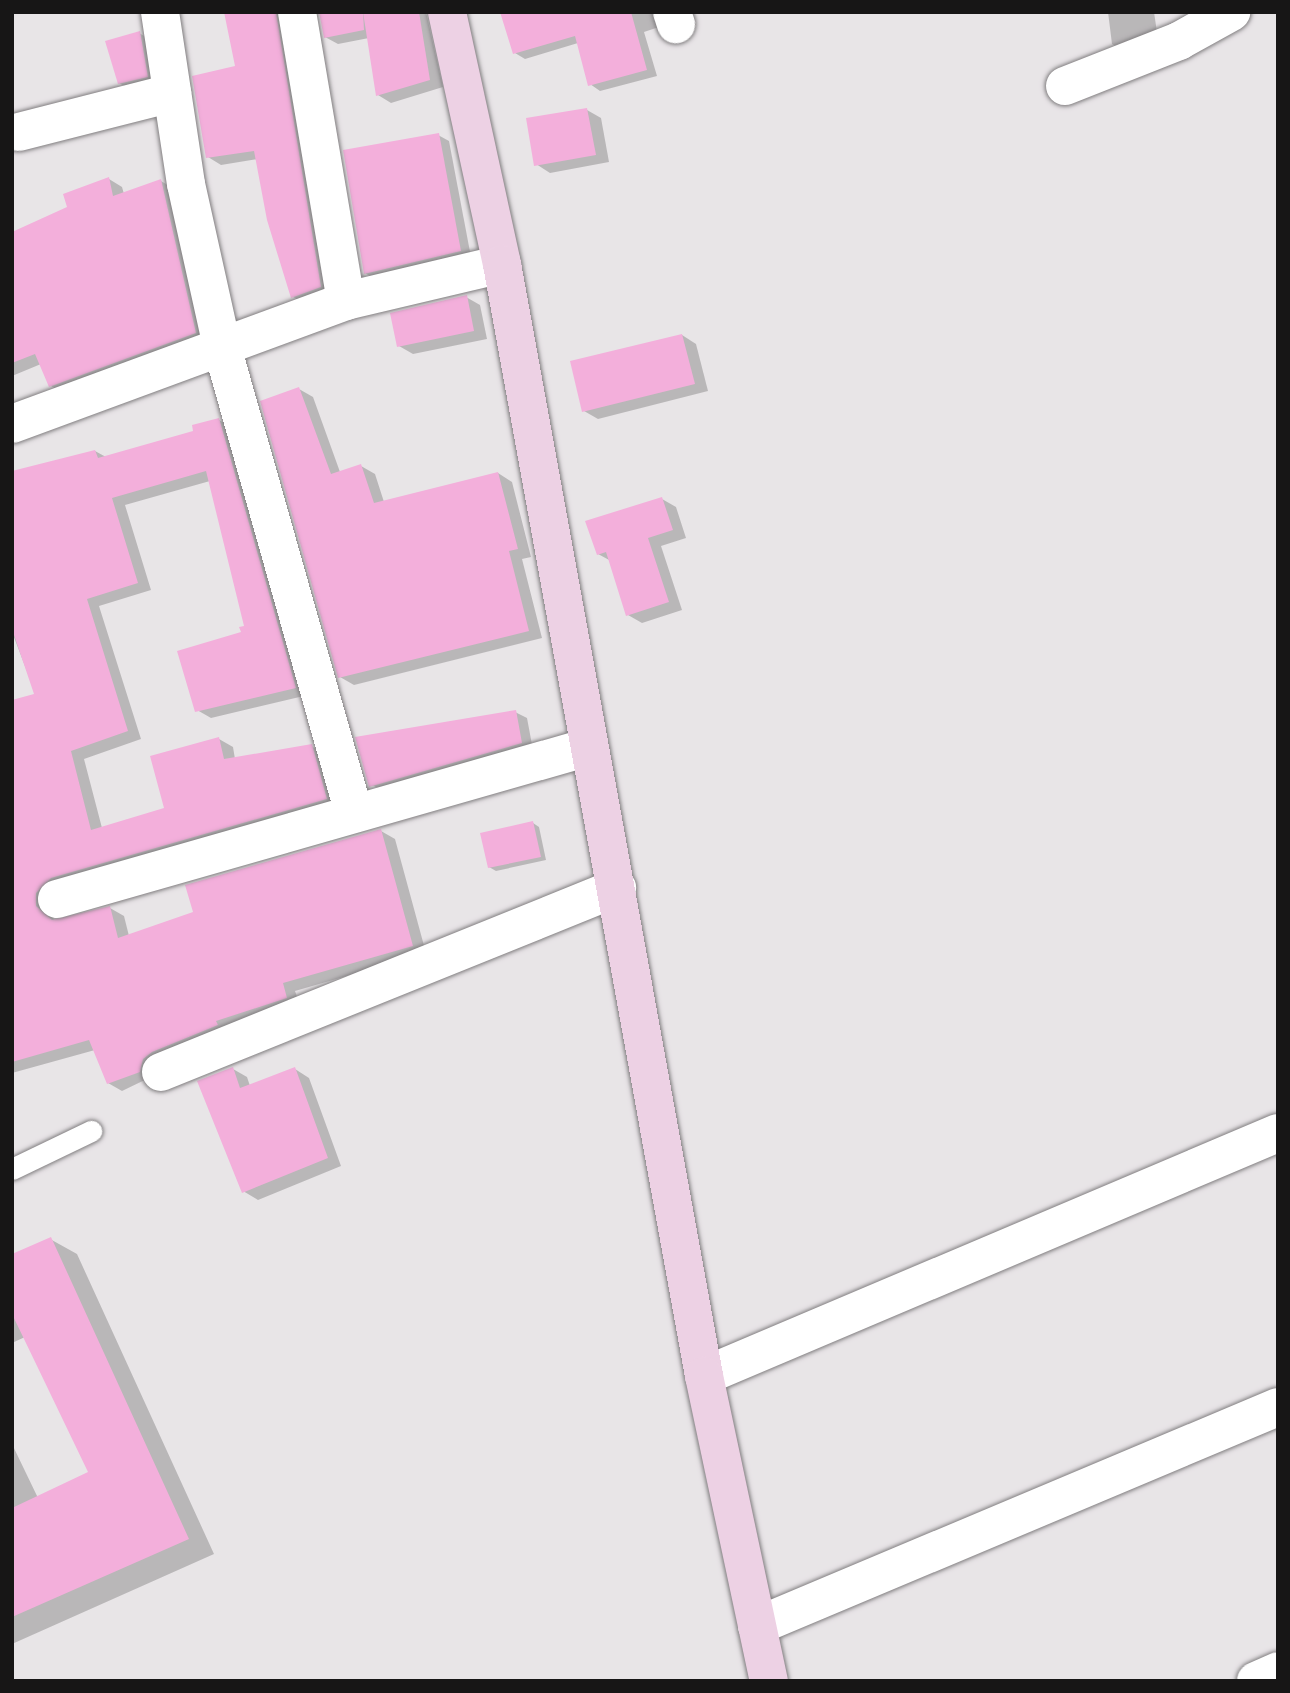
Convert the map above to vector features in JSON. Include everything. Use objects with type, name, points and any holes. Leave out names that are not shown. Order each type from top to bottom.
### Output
[{"type":"street","points":[[160,12],[186,184],[222,347],[354,814]]},
{"type":"street","points":[[297,12],[346,301]]},
{"type":"street","points":[[447,12],[502,264],[704,1376],[769,1681]]},
{"type":"street","points":[[1065,86],[1179,41],[1231,12]]},
{"type":"street","points":[[19,132],[172,93]]},
{"type":"street","points":[[12,424],[346,301],[502,264]]},
{"type":"street","points":[[57,899],[589,747]]},
{"type":"street","points":[[161,1072],[617,888]]},
{"type":"street","points":[[704,1376],[1278,1133]]},
{"type":"street","points":[[757,1626],[1278,1407]]},
{"type":"street","points":[[1256,1681],[1278,1671]]},
{"type":"lane","points":[[12,1169],[91,1131]]},
{"type":"building","points":[[224,12],[276,12],[321,287],[291,298],[267,220],[254,151],[206,158],[192,76],[235,66]]},
{"type":"building","points":[[319,12],[363,12],[364,30],[324,38]]},
{"type":"building","points":[[363,12],[419,12],[430,80],[376,96]]},
{"type":"building","points":[[500,12],[631,12],[647,70],[588,86],[575,36],[513,54]]},
{"type":"building","points":[[140,31],[148,77],[118,84],[105,41]]},
{"type":"building","points":[[587,108],[596,155],[534,166],[526,118]]},
{"type":"building","points":[[439,133],[461,251],[364,274],[343,150]]},
{"type":"building","points":[[109,177],[113,196],[161,179],[196,333],[49,387],[35,354],[12,363],[12,232],[67,207],[63,194]]},
{"type":"building","points":[[467,295],[474,331],[397,347],[390,313]]},
{"type":"building","points":[[682,334],[695,384],[582,412],[570,361]]},
{"type":"building","points":[[299,387],[331,474],[361,464],[374,503],[498,472],[518,549],[509,551],[529,631],[338,678],[260,401]]},
{"type":"building","points":[[219,418],[296,688],[195,712],[177,651],[241,632],[239,627],[244,626],[206,471],[112,498],[138,583],[87,599],[128,731],[71,751],[91,830],[164,808],[150,756],[219,737],[224,759],[312,744],[327,799],[51,878],[36,893],[36,906],[52,920],[110,906],[118,938],[193,912],[185,885],[381,829],[413,946],[283,983],[287,998],[216,1021],[218,1025],[152,1052],[143,1059],[140,1072],[107,1084],[89,1040],[12,1062],[12,700],[34,694],[12,629],[12,471],[95,450],[98,458],[193,431],[192,425]]},
{"type":"building","points":[[662,497],[673,530],[648,538],[669,602],[626,616],[606,552],[597,555],[585,521]]},
{"type":"building","points":[[516,710],[522,743],[369,787],[355,737]]},
{"type":"building","points":[[533,821],[541,857],[488,868],[480,833]]},
{"type":"building","points":[[233,1067],[240,1088],[295,1067],[328,1158],[242,1193],[197,1081]]},
{"type":"building","points":[[51,1237],[189,1539],[12,1617],[12,1508],[88,1472],[12,1314],[12,1254]]}]
